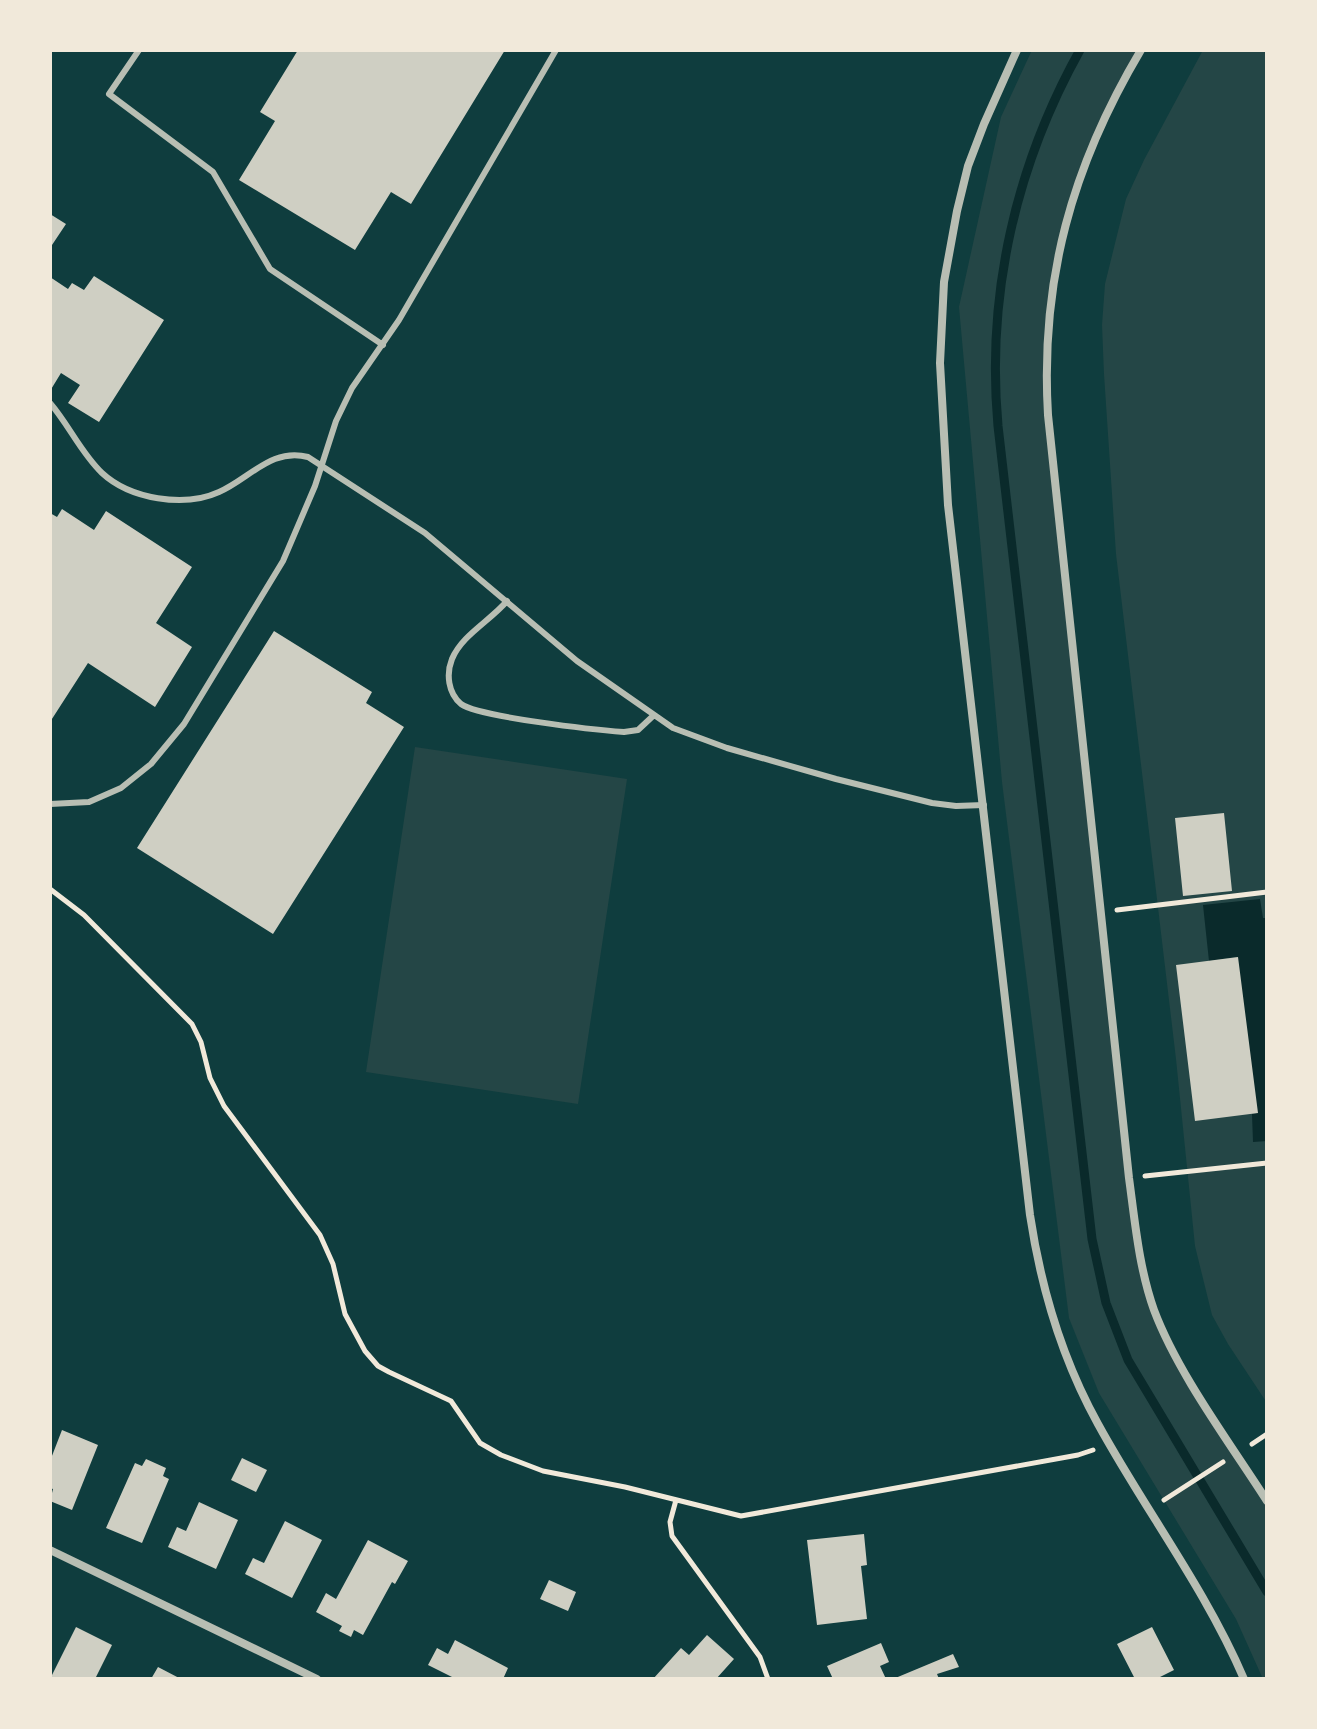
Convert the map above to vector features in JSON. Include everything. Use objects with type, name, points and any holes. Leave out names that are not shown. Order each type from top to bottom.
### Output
[{"type":"street","points":[[1017,50],[984,124],[963,187],[948,258],[940,392],[945,479],[1034,1238],[1048,1304],[1082,1392],[1108,1441],[1205,1598],[1244,1679]]},
{"type":"street","points":[[1141,50],[1098,129],[1073,196],[1056,261],[1046,348],[1048,415],[1129,1178],[1141,1262],[1159,1321],[1179,1362],[1267,1501]]},
{"type":"street","points":[[50,1550],[317,1679]]},
{"type":"lane","points":[[139,50],[109,94],[213,172],[270,269],[383,345]]},
{"type":"lane","points":[[50,804],[79,804],[112,793],[132,781],[168,746],[274,579],[322,466],[336,421],[358,378],[383,345],[556,50]]},
{"type":"lane","points":[[50,403],[103,474],[122,486],[154,497],[187,499],[213,495],[263,464],[287,455],[308,457],[418,528],[577,661],[673,728],[817,774],[932,803],[984,805]]},
{"type":"lane","points":[[507,601],[465,639],[453,655],[449,670],[450,686],[462,704],[487,713],[624,732],[638,730],[653,716]]},
{"type":"path","points":[[50,889],[84,915],[192,1024],[201,1042],[210,1078],[224,1106],[320,1235],[333,1264],[345,1314],[372,1359],[406,1381],[451,1401],[480,1443],[516,1462],[731,1515],[754,1515],[1078,1455],[1108,1441]]},
{"type":"path","points":[[1100,912],[1267,892]]},
{"type":"path","points":[[1129,1178],[1267,1163]]},
{"type":"path","points":[[1183,1489],[1214,1468]]},
{"type":"path","points":[[676,1500],[670,1522],[672,1536],[760,1657],[768,1679]]},
{"type":"shaded area","points":[[1032,50],[1144,50],[1098,129],[1053,282],[1046,371],[1129,1178],[1153,1308],[1171,1349],[1267,1506],[1267,1679],[1263,1679],[1236,1619],[1099,1393],[1069,1318],[1002,782],[959,307],[1001,117]]},
{"type":"shaded area","points":[[1203,50],[1267,50],[1267,1403],[1212,1315],[1195,1246],[1116,554],[1104,374],[1102,325],[1105,284],[1126,199]]},
{"type":"shaded area","points":[[415,747],[627,779],[578,1104],[366,1072]]},
{"type":"shaded area","points":[[1260,899],[1263,918],[1267,918],[1267,1141],[1253,1142],[1252,1114],[1257,1113],[1237,957],[1209,961],[1203,905]]},
{"type":"building","points":[[298,50],[505,50],[411,204],[391,192],[355,250],[239,180],[275,121],[260,112]]},
{"type":"building","points":[[50,214],[66,224],[50,248]]},
{"type":"building","points":[[94,276],[164,320],[99,422],[68,403],[80,385],[61,373],[50,391],[50,277],[68,289],[72,283],[84,290]]},
{"type":"building","points":[[62,509],[94,530],[106,511],[192,567],[156,623],[192,647],[155,707],[88,663],[50,722],[50,513],[57,517]]},
{"type":"building","points":[[274,631],[372,692],[366,703],[404,727],[273,934],[137,848]]},
{"type":"building","points":[[1224,813],[1232,891],[1183,896],[1175,818]]},
{"type":"building","points":[[1238,957],[1258,1113],[1195,1121],[1176,965]]},
{"type":"building","points":[[62,1430],[98,1445],[72,1510],[50,1501],[53,1489],[50,1488],[50,1461]]},
{"type":"building","points":[[242,1458],[267,1470],[256,1492],[231,1480]]},
{"type":"building","points":[[146,1459],[166,1468],[163,1476],[169,1479],[142,1543],[106,1528],[135,1463],[142,1466]]},
{"type":"building","points":[[199,1502],[238,1520],[216,1569],[168,1547],[177,1527],[186,1531]]},
{"type":"building","points":[[285,1521],[322,1540],[292,1598],[245,1574],[253,1558],[264,1563]]},
{"type":"building","points":[[864,1534],[867,1565],[861,1566],[867,1619],[817,1625],[807,1540]]},
{"type":"building","points":[[368,1540],[408,1561],[395,1584],[392,1582],[363,1635],[354,1630],[351,1637],[339,1631],[342,1626],[316,1612],[326,1593],[336,1599]]},
{"type":"building","points":[[549,1580],[576,1592],[568,1611],[540,1599]]},
{"type":"building","points":[[76,1627],[112,1645],[95,1679],[50,1679]]},
{"type":"building","points":[[1152,1627],[1174,1670],[1156,1679],[1135,1679],[1117,1644]]},
{"type":"building","points":[[707,1635],[734,1659],[716,1679],[653,1679],[681,1648],[689,1655]]},
{"type":"building","points":[[455,1640],[508,1668],[503,1679],[456,1679],[428,1665],[437,1648],[448,1654]]},
{"type":"building","points":[[881,1643],[889,1662],[880,1666],[886,1679],[833,1679],[827,1666]]},
{"type":"building","points":[[953,1654],[959,1667],[937,1674],[939,1679],[893,1679]]},
{"type":"building","points":[[158,1667],[181,1679],[151,1679]]},
{"type":"waterway","points":[[1080,50],[1038,139],[1010,232],[1002,279],[995,377],[998,426],[1092,1239],[1106,1303],[1128,1360],[1267,1592]]}]
